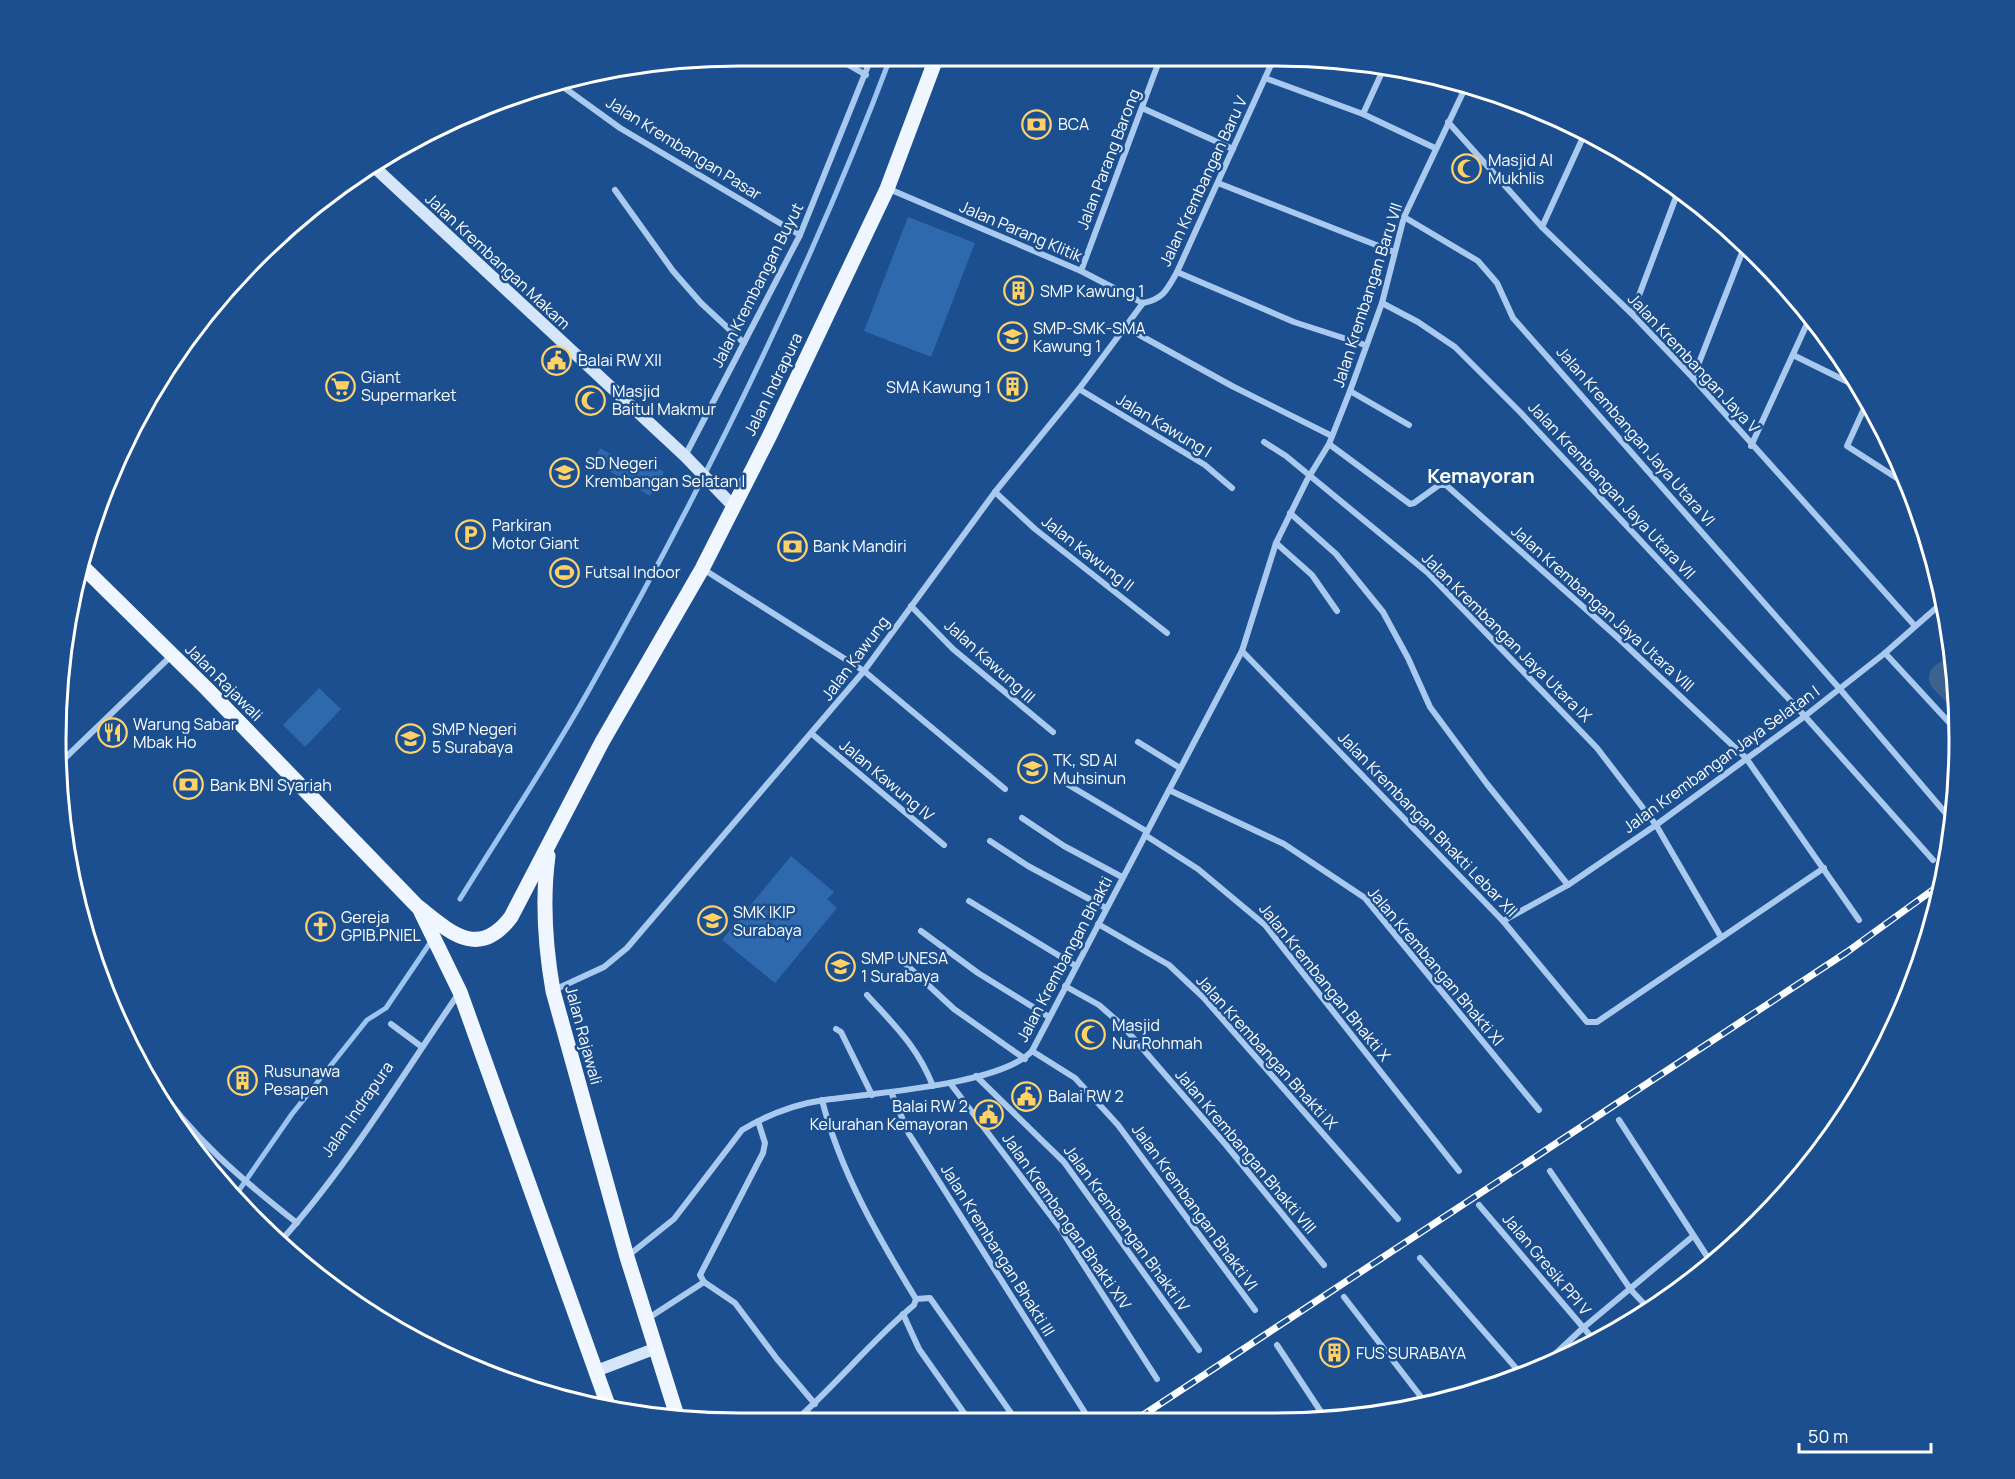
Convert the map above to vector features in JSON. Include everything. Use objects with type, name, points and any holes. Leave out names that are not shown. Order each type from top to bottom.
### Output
[{"type":"main road","name":"Jalan Indrapura","points":[[549,844],[602,742],[702,569],[887,189],[933,66]]},
{"type":"main road","name":"Jalan Rajawali","points":[[88,571],[417,906],[455,935],[464,939],[486,938],[495,934],[511,917],[549,844]]},
{"type":"main road","name":"Jalan Rajawali","points":[[549,844],[544,885],[545,939],[553,991],[645,1320],[675,1410]]},
{"type":"main road","name":"Jalan Rajawali","points":[[417,906],[460,992],[605,1399]]},
{"type":"street","points":[[850,66],[866,75]]},
{"type":"street","name":"Jalan Krembangan Buyut","points":[[685,456],[800,235],[869,66]]},
{"type":"street","name":"Jalan Parang Barong","points":[[1081,271],[1157,66]]},
{"type":"street","name":"Jalan Krembangan Baru V","points":[[1143,303],[1157,300],[1164,295],[1177,272],[1270,66]]},
{"type":"street","points":[[1363,114],[1381,75]]},
{"type":"street","points":[[1265,78],[1363,114],[1435,148]]},
{"type":"street","name":"Jalan Krembangan Pasar","points":[[566,89],[620,128],[800,235]]},
{"type":"street","name":"Jalan Krembangan Baru VII","points":[[1290,513],[1329,444],[1382,303],[1404,217],[1463,93]]},
{"type":"street","points":[[1142,108],[1233,149]]},
{"type":"street","name":"Jalan Krembangan Jaya V","points":[[1448,122],[1542,227],[1632,314],[1693,378],[1751,446],[1915,626]]},
{"type":"street","points":[[1542,227],[1582,140]]},
{"type":"street","name":"Jalan Krembangan Makam","points":[[379,171],[685,456],[733,506]]},
{"type":"street","points":[[1218,183],[1394,252]]},
{"type":"street","name":"Jalan Parang Klitik","points":[[887,189],[1081,271],[1143,303]]},
{"type":"street","points":[[615,190],[673,271],[701,303],[744,343]]},
{"type":"street","points":[[1632,314],[1676,198]]},
{"type":"street","name":"Jalan Krembangan Jaya Utara VI","points":[[1404,217],[1478,261],[1497,283],[1514,318],[1839,688],[1945,812]]},
{"type":"street","points":[[1693,378],[1742,253]]},
{"type":"street","points":[[1177,272],[1294,322],[1365,345]]},
{"type":"street","name":"Jalan Kawung","points":[[553,991],[604,967],[627,948],[812,734],[864,671],[995,492],[1079,389],[1143,303]]},
{"type":"street","name":"Jalan Krembangan Jaya Utara VII","points":[[1382,303],[1418,322],[1455,347],[1520,412],[1805,716],[1933,860]]},
{"type":"street","points":[[1751,446],[1807,325]]},
{"type":"street","points":[[1125,327],[1232,386],[1332,436]]},
{"type":"street","points":[[1793,355],[1845,380]]},
{"type":"street","name":"Jalan Kawung I","points":[[1079,389],[1205,465],[1232,488]]},
{"type":"street","points":[[1350,391],[1409,425]]},
{"type":"street","points":[[1863,411],[1847,446],[1896,478]]},
{"type":"street","name":"Jalan Krembangan Jaya Utara IX","points":[[1264,442],[1428,573],[1506,651],[1597,748],[1656,825],[1720,938]]},
{"type":"street","name":"Jalan Krembangan Jaya Utara VIII","points":[[1329,444],[1410,504],[1439,484],[1446,485],[1616,636],[1746,758],[1859,920]]},
{"type":"street","name":"Jalan Kawung II","points":[[995,492],[1060,549],[1167,633]]},
{"type":"street","points":[[1290,513],[1336,554],[1383,612],[1408,658],[1430,707],[1487,784],[1568,885]]},
{"type":"street","name":"Jalan Krembangan Bhakti","points":[[627,1257],[674,1219],[742,1130],[758,1121],[822,1100],[950,1083],[1025,1059],[1032,1051],[1242,651],[1276,543],[1290,513]]},
{"type":"street","points":[[1276,543],[1312,575],[1337,611]]},
{"type":"street","points":[[702,569],[864,671],[1005,789]]},
{"type":"street","name":"Jalan Kawung III","points":[[911,606],[953,649],[1053,732]]},
{"type":"street","name":"Jalan Krembangan Jaya Selatan I","points":[[1503,921],[1568,885],[1656,825],[1805,716],[1886,653],[1936,608]]},
{"type":"street","name":"Jalan Krembangan Bhakti Lebar XII","points":[[1242,651],[1503,921],[1587,1022],[1597,1022],[1720,938]]},
{"type":"street","points":[[1886,653],[1949,722]]},
{"type":"street","points":[[66,757],[172,655]]},
{"type":"street","name":"Jalan Kawung IV","points":[[812,734],[944,845]]},
{"type":"street","points":[[1138,742],[1180,768]]},
{"type":"street","name":"Jalan Krembangan Bhakti X","points":[[1057,778],[1146,833],[1198,869],[1265,925],[1459,1171]]},
{"type":"street","name":"Jalan Krembangan Bhakti XI","points":[[1169,790],[1284,844],[1365,898],[1539,1110]]},
{"type":"street","points":[[1022,818],[1122,877]]},
{"type":"street","points":[[990,841],[1028,866],[1106,908]]},
{"type":"street","points":[[1720,938],[1824,868]]},
{"type":"street","points":[[969,902],[1076,966]]},
{"type":"street","name":"Jalan Krembangan Bhakti IX","points":[[1098,924],[1169,965],[1203,997],[1398,1219]]},
{"type":"street","points":[[921,931],[978,973],[1049,1017]]},
{"type":"street","points":[[898,957],[954,1009],[1025,1059]]},
{"type":"street","name":"Jalan Krembangan Bhakti VIII","points":[[1065,986],[1099,1005],[1123,1026],[1226,1145],[1323,1265]]},
{"type":"street","name":"Jalan Indrapura","points":[[285,1236],[297,1223],[460,992]]},
{"type":"street","points":[[867,995],[912,1044],[922,1059],[933,1086]]},
{"type":"street","points":[[391,1024],[422,1047]]},
{"type":"street","points":[[836,1029],[841,1032],[872,1095]]},
{"type":"street","name":"Jalan Krembangan Bhakti VI","points":[[1032,1051],[1075,1077],[1118,1125],[1255,1310]]},
{"type":"street","name":"Jalan Krembangan Bhakti IV","points":[[976,1076],[1064,1162],[1199,1350]]},
{"type":"street","name":"Jalan Krembangan Bhakti XIV","points":[[950,1083],[1060,1228],[1157,1379]]},
{"type":"street","name":"Jalan Krembangan Bhakti III","points":[[891,1092],[915,1144],[1085,1413]]},
{"type":"street","points":[[822,1100],[827,1121],[866,1214],[915,1302]]},
{"type":"street","points":[[1619,1120],[1707,1257]]},
{"type":"street","points":[[758,1121],[765,1149],[700,1275],[704,1282],[735,1303],[777,1359],[815,1404]]},
{"type":"street","points":[[188,1125],[238,1178],[297,1223]]},
{"type":"street","points":[[1550,1171],[1631,1290],[1643,1303]]},
{"type":"street","name":"Jalan Gresik PPI V","points":[[1479,1206],[1589,1335]]},
{"type":"street","points":[[1559,1350],[1692,1237]]},
{"type":"street","points":[[1420,1258],[1516,1368]]},
{"type":"street","points":[[645,1320],[704,1282]]},
{"type":"street","points":[[1344,1297],[1422,1397]]},
{"type":"street","points":[[804,1413],[876,1338],[915,1302],[930,1298],[1011,1413]]},
{"type":"street","points":[[903,1314],[919,1348],[964,1413]]},
{"type":"street","points":[[1277,1345],[1321,1412]]},
{"type":"street","points":[[596,1371],[654,1349]]},
{"type":"shaded area","points":[[908,217],[975,243],[931,357],[864,331]]},
{"type":"shaded area","points":[[600,448],[638,470],[644,460],[664,472],[650,496],[593,461]]},
{"type":"shaded area","points":[[319,688],[341,709],[305,747],[283,725]]},
{"type":"shaded area","points":[[791,856],[834,892],[827,899],[837,908],[775,983],[722,940]]},
{"type":"waterway","points":[[460,899],[575,715],[633,611],[714,456],[826,218],[887,66]]},
{"type":"waterway","points":[[239,1190],[292,1114],[367,1020],[386,1008],[430,943]]},
{"type":"railway","points":[[1146,1413],[1847,952],[1931,891]]},
{"type":"place","name":"BCA","points":[[1037,124]]},
{"type":"place","name":"Masjid Al Mukhlis","points":[[1467,169]]},
{"type":"place","name":"SMP Kawung 1","points":[[1019,291]]},
{"type":"place","name":"SMP-SMK-SMA Kawung 1","points":[[1012,337]]},
{"type":"place","name":"Balai RW XII","points":[[557,360]]},
{"type":"place","name":"Giant Supermarket","points":[[340,386]]},
{"type":"place","name":"SMA Kawung 1","points":[[1012,387]]},
{"type":"place","name":"Masjid Baitul Makmur","points":[[591,400]]},
{"type":"place","name":"SD Negeri Krembangan Selatan I","points":[[564,472]]},
{"type":"place","name":"Parkiran Motor Giant","points":[[471,534]]},
{"type":"place","name":"Bank Mandiri","points":[[792,546]]},
{"type":"place","name":"Futsal Indoor","points":[[564,572]]},
{"type":"place","name":"Warung Sabar Mbak Ho","points":[[112,733]]},
{"type":"place","name":"SMP Negeri 5 Surabaya","points":[[411,738]]},
{"type":"place","name":"TK, SD Al Muhsinun","points":[[1032,769]]},
{"type":"place","name":"Bank BNI Syariah","points":[[189,785]]},
{"type":"place","name":"SMK IKIP Surabaya","points":[[712,921]]},
{"type":"place","name":"Gereja GPIB.PNIEL","points":[[320,926]]},
{"type":"place","name":"SMP UNESA 1 Surabaya","points":[[840,967]]},
{"type":"place","name":"Masjid Nur Rohmah","points":[[1091,1034]]},
{"type":"place","name":"Rusunawa Pesapen","points":[[243,1080]]},
{"type":"place","name":"Balai RW 2","points":[[1027,1096]]},
{"type":"place","name":"Balai RW 2 Kelurahan Kemayoran","points":[[989,1115]]},
{"type":"place","name":"FUS SURABAYA","points":[[1335,1353]]},
{"type":"district","name":"Kemayoran","points":[[1481,475]]}]
